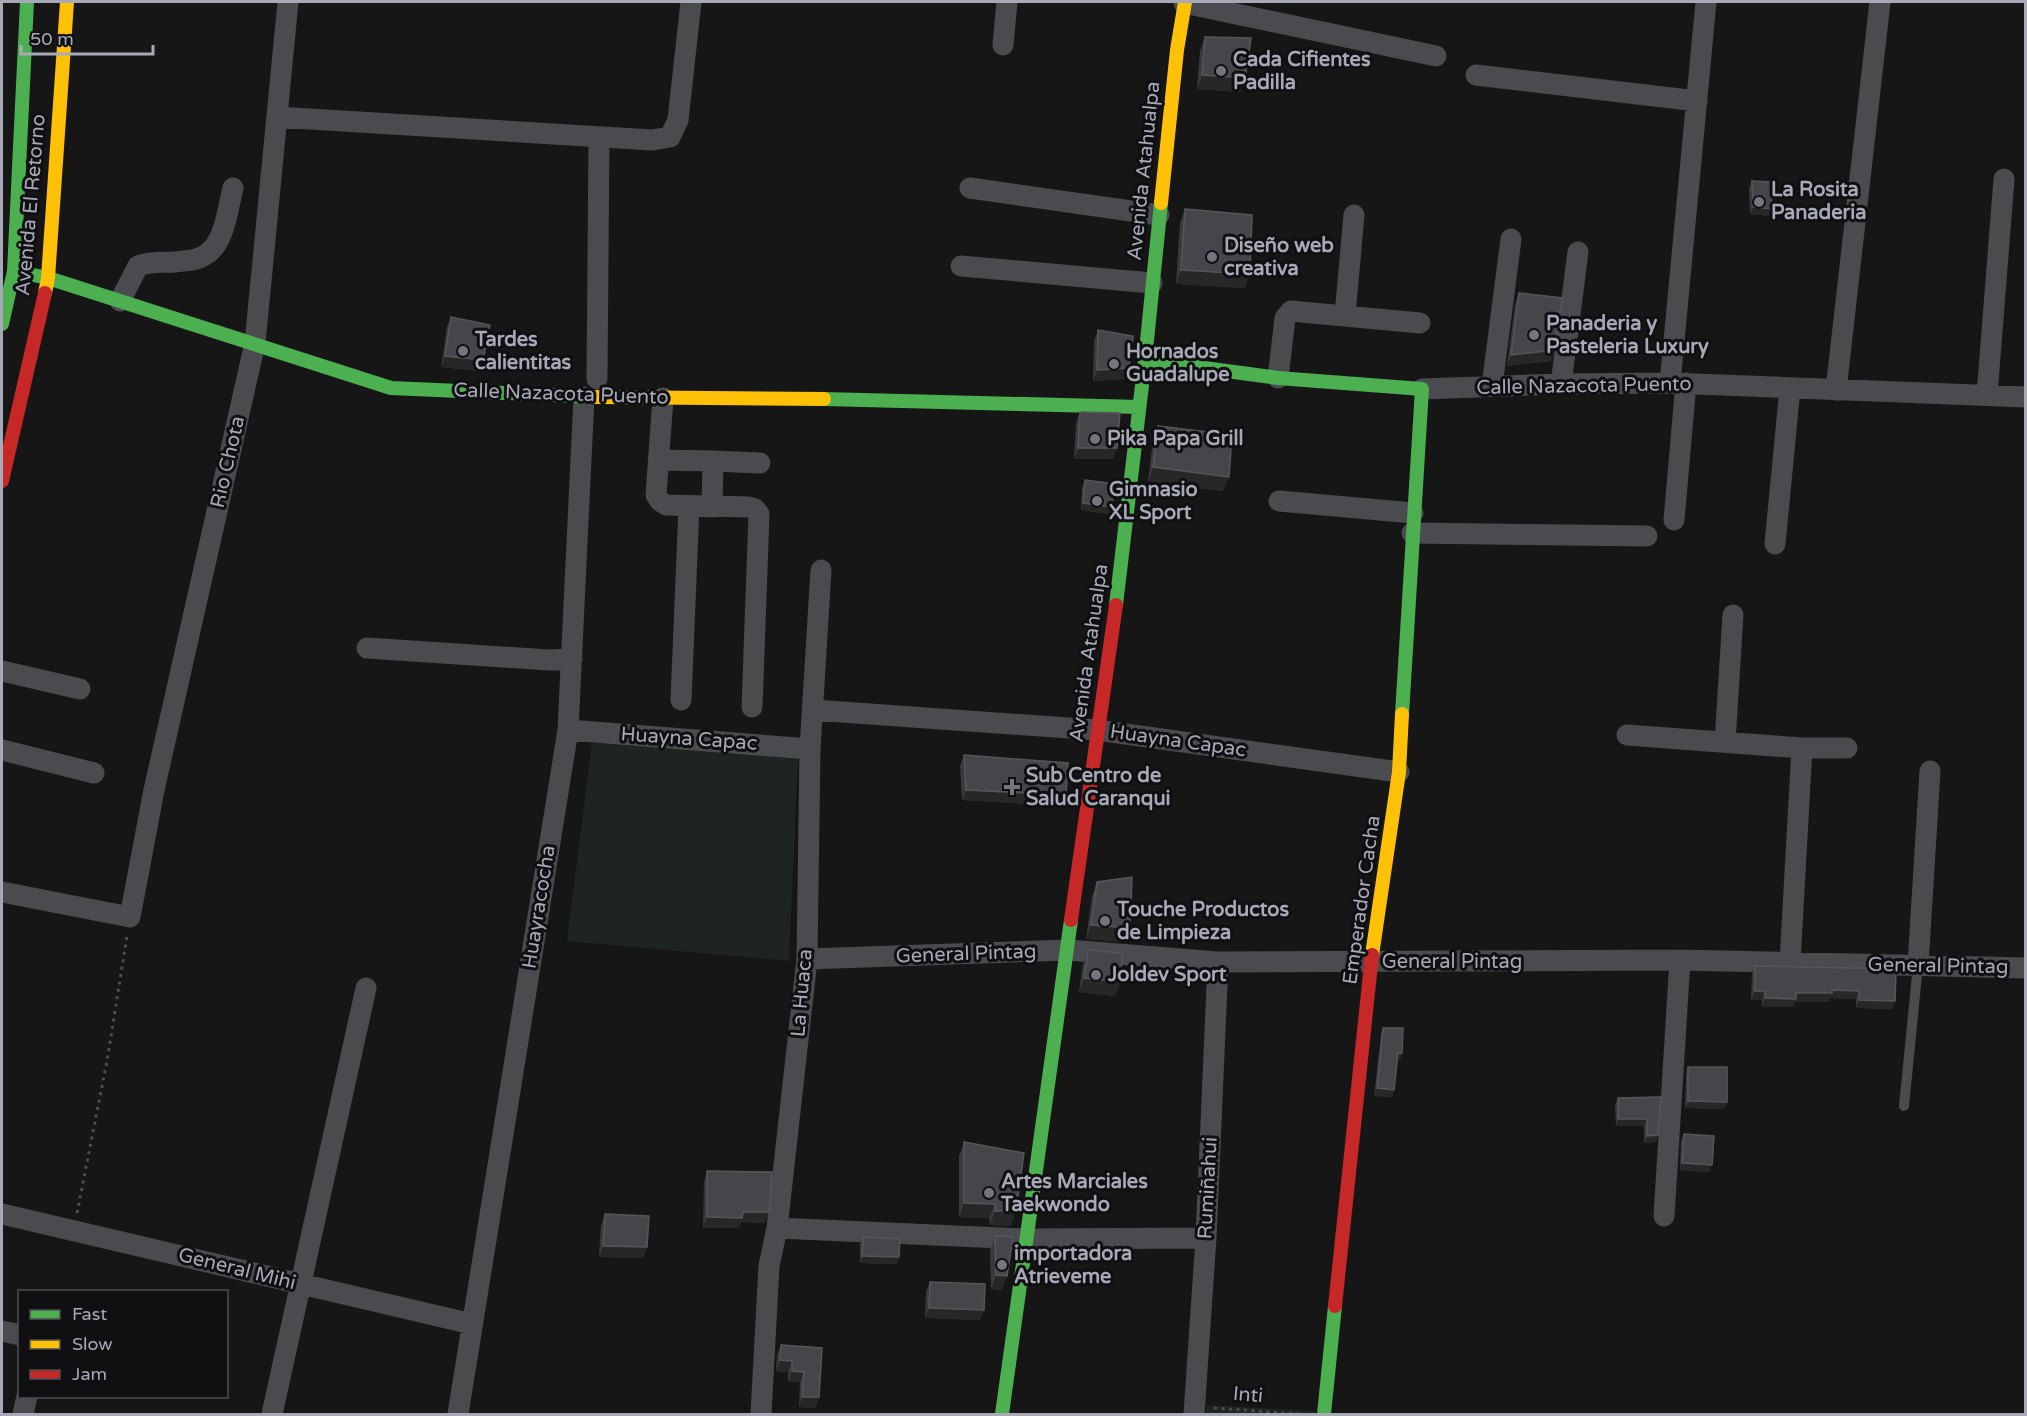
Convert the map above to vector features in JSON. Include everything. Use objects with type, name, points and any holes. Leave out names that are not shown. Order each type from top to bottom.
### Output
[{"type":"street","name":"Avenida El Retorno","points":[[2,324],[27,2]]},
{"type":"street","name":"Avenida El Retorno","points":[[2,481],[48,278],[67,2]]},
{"type":"street","name":"Rio Chota","points":[[130,917],[154,790],[255,342],[288,2]]},
{"type":"street","points":[[277,117],[652,140],[670,137],[678,120],[691,2]]},
{"type":"street","points":[[1003,45],[1007,2]]},
{"type":"street","points":[[1185,2],[1436,57]]},
{"type":"street","name":"Avenida Atahualpa","points":[[1002,1414],[1116,602],[1145,360],[1177,50],[1185,2]]},
{"type":"street","points":[[1674,520],[1678,383],[1706,2]]},
{"type":"street","points":[[1836,390],[1880,2]]},
{"type":"street","points":[[1476,75],[1697,101]]},
{"type":"street","points":[[597,379],[599,136]]},
{"type":"street","points":[[1987,395],[2004,179]]},
{"type":"street","points":[[120,301],[138,266],[151,262],[174,262],[200,258],[214,248],[220,237],[233,188]]},
{"type":"street","points":[[970,188],[1160,215]]},
{"type":"street","points":[[1345,315],[1354,215]]},
{"type":"street","points":[[1492,386],[1511,240]]},
{"type":"street","points":[[1561,384],[1578,252]]},
{"type":"street","points":[[961,266],[1152,283]]},
{"type":"street","name":"Calle Nazacota Puento","points":[[8,269],[48,278],[255,342],[391,388],[584,397],[808,399],[1139,407]]},
{"type":"street","points":[[1278,378],[1285,318],[1291,311],[1420,323]]},
{"type":"street","name":"Calle Nazacota Puento","points":[[1145,360],[1278,378],[1422,389],[1678,383],[2025,397]]},
{"type":"street","points":[[1775,544],[1790,388]]},
{"type":"street","name":"Emperador Cacha","points":[[1324,1414],[1371,962],[1399,772],[1422,389]]},
{"type":"street","name":"Huayracocha","points":[[458,1414],[568,730],[584,397]]},
{"type":"street","points":[[663,398],[657,495],[660,501],[666,505],[749,507],[755,509],[759,514],[752,707]]},
{"type":"street","points":[[659,460],[760,463]]},
{"type":"street","points":[[712,461],[712,507]]},
{"type":"street","points":[[1279,501],[1413,523],[1647,536]]},
{"type":"street","points":[[681,700],[689,506]]},
{"type":"street","name":"La Huaca","points":[[761,1414],[769,1266],[777,1228],[807,959],[810,749],[821,570]]},
{"type":"street","points":[[1725,742],[1733,615]]},
{"type":"street","points":[[367,648],[549,660],[572,659]]},
{"type":"street","points":[[2,671],[80,689]]},
{"type":"street","name":"Huayna Capac","points":[[813,710],[1097,730],[1399,772]]},
{"type":"street","name":"Huayna Capac","points":[[568,730],[810,749]]},
{"type":"street","points":[[1627,735],[1802,748],[1847,748]]},
{"type":"street","points":[[1790,962],[1802,748]]},
{"type":"street","points":[[2,750],[94,773]]},
{"type":"street","points":[[1918,965],[1930,771]]},
{"type":"street","points":[[2,892],[130,917]]},
{"type":"street","name":"General Pintag","points":[[807,959],[1068,950],[1218,962],[1680,960],[2025,968]]},
{"type":"street","points":[[1664,1216],[1680,960]]},
{"type":"street","name":"Rumiñahui","points":[[1194,1410],[1206,1238],[1218,962]]},
{"type":"street","points":[[272,1414],[366,988]]},
{"type":"street","name":"General Mihi","points":[[2,1214],[74,1229],[472,1324]]},
{"type":"street","points":[[777,1228],[1026,1239],[1206,1238]]},
{"type":"street","points":[[2,1330],[18,1334]]},
{"type":"street","points":[[23,1414],[27,1398]]},
{"type":"lane","points":[[1904,1106],[1918,965]]},
{"type":"path","points":[[74,1229],[107,1061],[130,917]]},
{"type":"path","name":"Inti","points":[[1194,1410],[1299,1414]]},
{"type":"shaded area","points":[[592,743],[798,757],[789,961],[567,941]]},
{"type":"shaded area","points":[[1206,1405],[1315,1411],[1314,1414],[1206,1414]]},
{"type":"building","points":[[1205,37],[1251,38],[1245,78],[1202,75]]},
{"type":"building","name":"La Rosita Panaderia","points":[[1752,181],[1771,182],[1772,209],[1753,207]]},
{"type":"building","name":"Diseño web creativa","points":[[1185,209],[1252,215],[1250,274],[1181,270]]},
{"type":"building","name":"Panaderia y Pasteleria Luxury","points":[[1519,293],[1562,298],[1555,350],[1511,355]]},
{"type":"building","name":"Tardes calientitas","points":[[451,317],[490,325],[483,360],[445,356]]},
{"type":"building","points":[[1098,330],[1133,336],[1129,368],[1097,370]]},
{"type":"building","name":"Pika Papa Grill","points":[[1080,412],[1120,413],[1117,448],[1078,448]]},
{"type":"building","points":[[1158,426],[1232,435],[1229,477],[1153,467]]},
{"type":"building","name":"Gimnasio XL Sport","points":[[1085,480],[1114,484],[1112,507],[1083,503]]},
{"type":"building","name":"Sub Centro de Salud Caranqui","points":[[964,755],[1068,763],[1066,795],[966,790]]},
{"type":"building","points":[[1132,877],[1130,928],[1091,925],[1097,882]]},
{"type":"building","points":[[1088,950],[1122,953],[1121,982],[1084,978]]},
{"type":"building","points":[[1755,966],[1896,969],[1895,1001],[1859,1000],[1859,991],[1832,990],[1832,993],[1796,993],[1796,999],[1765,998],[1765,991],[1755,991]]},
{"type":"building","points":[[1383,1028],[1403,1028],[1402,1053],[1398,1053],[1394,1090],[1377,1088]]},
{"type":"building","points":[[1688,1067],[1727,1067],[1727,1102],[1688,1101]]},
{"type":"building","points":[[1661,1097],[1658,1135],[1647,1136],[1647,1119],[1618,1119],[1618,1098]]},
{"type":"building","points":[[1684,1134],[1714,1136],[1712,1165],[1682,1163]]},
{"type":"building","name":"Artes Marciales Taekwondo","points":[[964,1142],[1024,1153],[1016,1211],[995,1211],[995,1204],[964,1203]]},
{"type":"building","points":[[707,1171],[772,1172],[769,1212],[743,1212],[742,1218],[707,1217]]},
{"type":"building","points":[[605,1214],[649,1216],[647,1247],[603,1246]]},
{"type":"building","points":[[995,1236],[1013,1237],[1007,1276],[996,1275]]},
{"type":"building","points":[[863,1237],[900,1239],[899,1257],[862,1256]]},
{"type":"building","points":[[930,1282],[985,1284],[984,1310],[929,1308]]},
{"type":"building","points":[[781,1345],[822,1348],[819,1397],[802,1397],[804,1372],[792,1371],[792,1361],[780,1360]]},
{"type":"traffic: fast","points":[[2,324],[14,271],[27,2]]},
{"type":"traffic: fast","points":[[1116,605],[1161,203]]},
{"type":"traffic: fast","points":[[23,273],[48,278],[391,388],[597,397]]},
{"type":"traffic: fast","points":[[1145,360],[1278,378],[1422,389],[1402,714]]},
{"type":"traffic: fast","points":[[824,399],[1139,407]]},
{"type":"traffic: fast","points":[[1002,1414],[1071,920]]},
{"type":"traffic: fast","points":[[1324,1414],[1335,1306]]},
{"type":"traffic: slow","points":[[45,293],[48,278],[67,2]]},
{"type":"traffic: slow","points":[[1161,203],[1177,50],[1185,2]]},
{"type":"traffic: slow","points":[[597,397],[824,399]]},
{"type":"traffic: slow","points":[[1372,955],[1399,772],[1402,714]]},
{"type":"traffic: jam","points":[[2,481],[45,293]]},
{"type":"traffic: jam","points":[[1071,920],[1116,605]]},
{"type":"traffic: jam","points":[[1335,1306],[1372,955]]},
{"type":"place","name":"Cada Cifientes Padilla","points":[[1221,71]]},
{"type":"place","name":"La Rosita Panaderia","points":[[1759,202]]},
{"type":"place","name":"Diseño web creativa","points":[[1212,257]]},
{"type":"place","name":"Panaderia y Pasteleria Luxury","points":[[1534,335]]},
{"type":"place","name":"Tardes calientitas","points":[[463,351]]},
{"type":"place","name":"Hornados Guadalupe","points":[[1114,364]]},
{"type":"place","name":"Pika Papa Grill","points":[[1095,439]]},
{"type":"place","name":"Gimnasio XL Sport","points":[[1097,501]]},
{"type":"place","name":"Sub Centro de Salud Caranqui","points":[[1012,787]]},
{"type":"place","name":"Touche Productos de Limpieza","points":[[1105,921]]},
{"type":"place","name":"Joldev Sport","points":[[1096,975]]},
{"type":"place","name":"Artes Marciales Taekwondo","points":[[989,1193]]},
{"type":"place","name":"importadora Atrieveme","points":[[1002,1265]]}]
